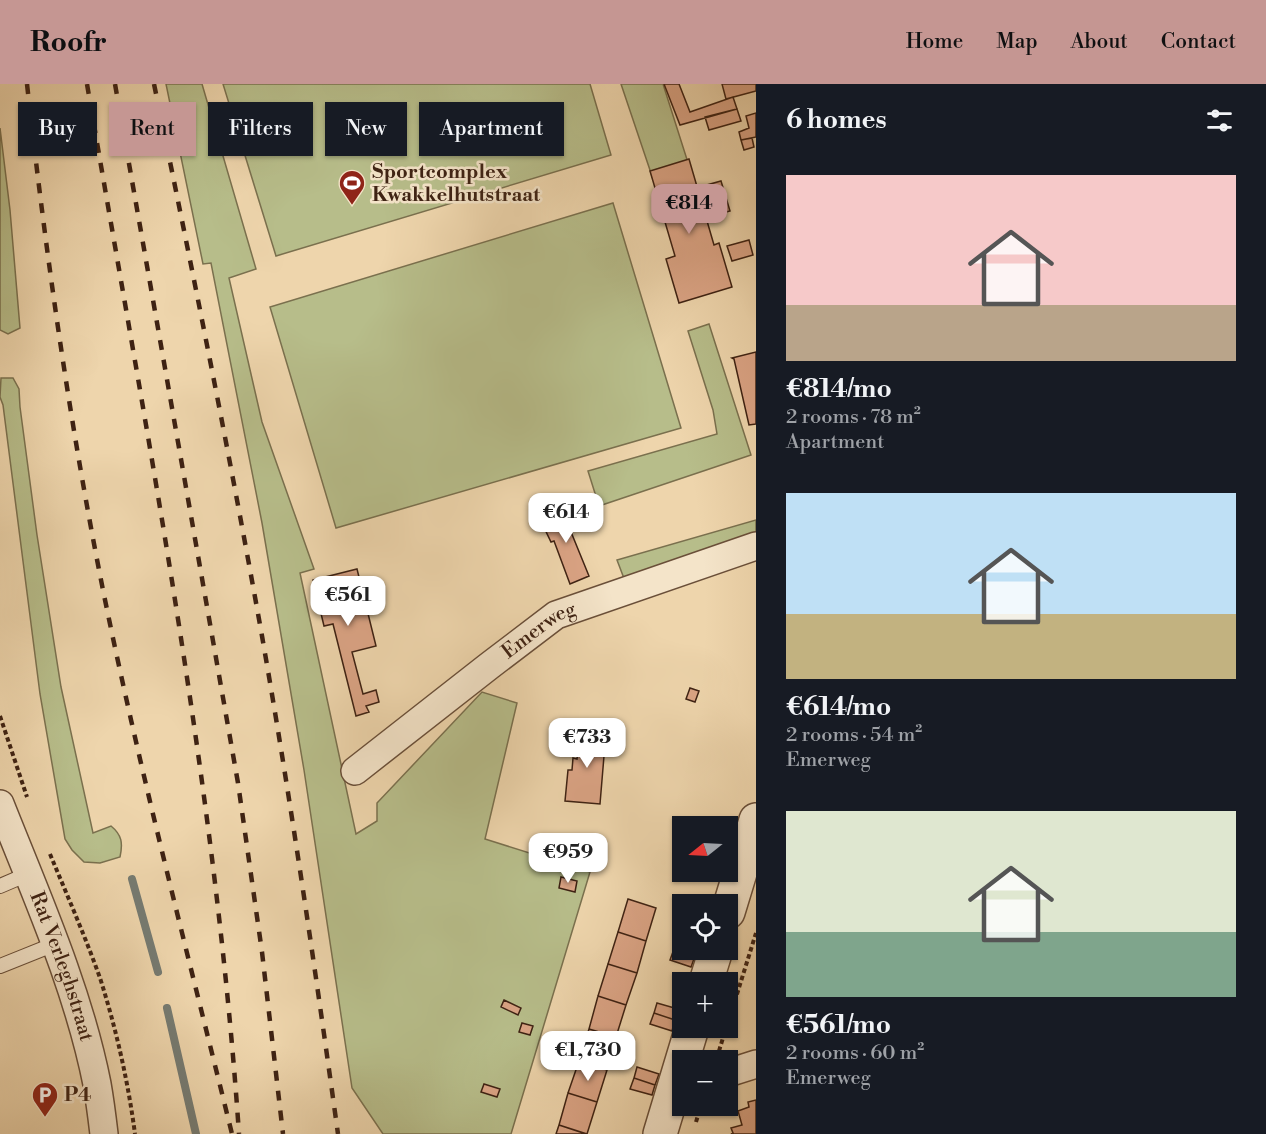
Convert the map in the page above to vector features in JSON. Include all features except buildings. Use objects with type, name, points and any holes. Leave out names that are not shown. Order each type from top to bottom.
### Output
[{"type":"street","name":"Emerweg","points":[[356,771],[556,615],[756,546]]},
{"type":"street","name":"Rat Verleghstraat","points":[[0,804],[54,940],[88,1049],[97,1084],[104,1134]]},
{"type":"street","points":[[733,894],[756,820]]},
{"type":"street","points":[[738,1070],[756,1064]]},
{"type":"street","points":[[660,1134],[672,1097]]},
{"type":"lane","points":[[0,886],[28,874]]},
{"type":"lane","points":[[0,957],[54,940]]},
{"type":"lane","points":[[0,966],[54,940]]},
{"type":"path","points":[[738,991],[756,933]]},
{"type":"green space","points":[[166,84],[202,84],[208,105],[208,156],[223,156],[256,269],[229,278],[262,422],[314,569],[300,573],[356,834],[377,821],[377,803],[482,692],[517,703],[485,839],[590,872],[511,1134],[383,1134],[352,1088],[304,770],[262,523],[211,263],[203,264],[181,156],[196,156],[196,102],[170,102]]},
{"type":"green space","name":"Sportcomplex Kwakkelhutstraat","points":[[223,84],[590,84],[611,155],[276,256],[245,156],[313,156],[313,102],[229,102]]},
{"type":"green space","points":[[621,84],[663,84],[690,169],[653,179]]},
{"type":"green space","points":[[0,128],[20,328],[8,334],[0,330]]},
{"type":"green space","points":[[613,203],[681,428],[336,528],[270,307]]},
{"type":"green space","points":[[709,324],[751,455],[599,506],[588,471],[717,434],[713,410],[688,331]]},
{"type":"green space","points":[[1,378],[13,378],[19,389],[37,535],[61,687],[93,833],[111,826],[121,840],[120,857],[100,863],[84,862],[65,839],[40,694],[3,405],[0,397]]},
{"type":"green space","points":[[756,520],[756,538],[625,581],[617,560]]},
{"type":"waterway","points":[[132,879],[158,972]]},
{"type":"waterway","points":[[167,1008],[196,1134]]},
{"type":"railway","points":[[27,84],[60,340],[80,468],[104,595],[149,798],[232,1134]]},
{"type":"railway","points":[[87,84],[155,476],[196,738],[228,1002],[239,1134]]},
{"type":"railway","points":[[115,84],[238,783],[262,952],[283,1134]]},
{"type":"railway","points":[[154,84],[210,360],[262,636],[283,760],[338,1134]]},
{"type":"place","name":"Sportcomplex Kwakkelhutstraat","points":[[352,206]]},
{"type":"place","name":"P4","points":[[45,1118]]}]
